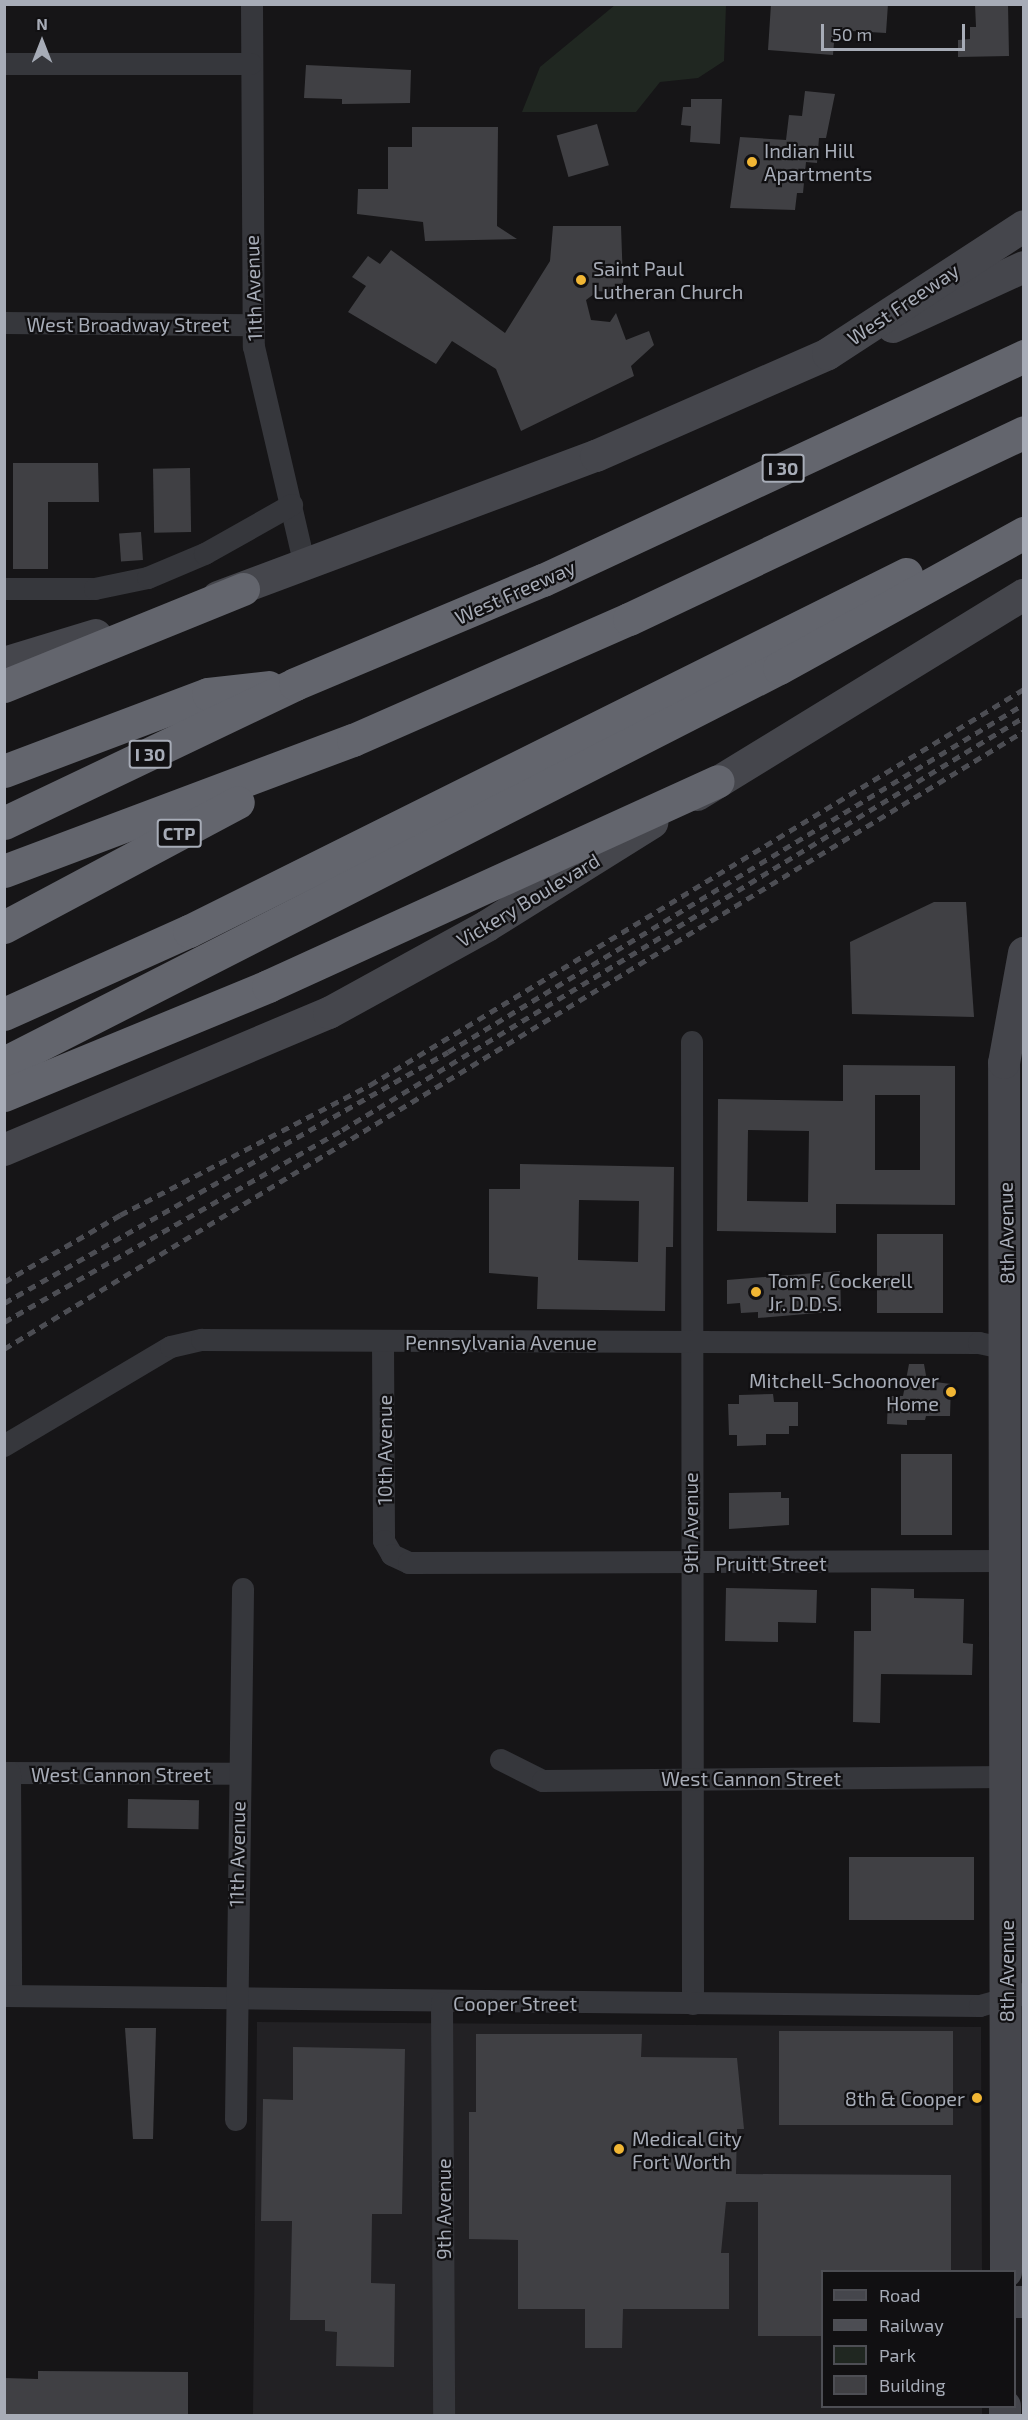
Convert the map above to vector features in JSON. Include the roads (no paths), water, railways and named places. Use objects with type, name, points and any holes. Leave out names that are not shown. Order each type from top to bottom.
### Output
[{"type":"highway","name":"West Freeway","points":[[4,823],[294,684],[543,580],[1023,356]]},
{"type":"highway","points":[[4,872],[353,740],[629,619],[1023,432]]},
{"type":"highway","points":[[4,1014],[189,931],[1023,516]]},
{"type":"highway","points":[[4,1063],[779,668],[1023,533]]},
{"type":"highway","points":[[4,686],[243,590]]},
{"type":"highway","points":[[4,771],[208,694],[294,684]]},
{"type":"highway","name":"CTP","points":[[4,927],[353,740]]},
{"type":"highway","points":[[4,1095],[268,986],[718,781]]},
{"type":"main road","name":"West Freeway","points":[[4,663],[243,590],[596,456],[828,354],[1023,226]]},
{"type":"main road","points":[[828,354],[1023,267]]},
{"type":"main road","name":"Vickery Boulevard","points":[[4,1150],[304,1025],[381,987],[513,911],[718,781],[1023,596]]},
{"type":"main road","name":"8th Avenue","points":[[1006,2270],[1015,1997],[1007,1777],[1015,1678],[1007,1561],[1007,1504],[1015,1351],[1004,1063],[1023,953]]},
{"type":"main road","points":[[1007,1504],[1023,1456]]},
{"type":"street","name":"11th Avenue","points":[[252,4],[252,325],[305,566]]},
{"type":"street","points":[[4,64],[251,64]]},
{"type":"street","name":"West Broadway Street","points":[[4,323],[252,325]]},
{"type":"street","points":[[4,589],[95,589],[148,578],[205,554],[292,505]]},
{"type":"street","name":"9th Avenue","points":[[692,1042],[690,1563],[693,2004]]},
{"type":"street","name":"Pennsylvania Avenue","points":[[4,1446],[171,1347],[202,1340],[979,1343],[1015,1351]]},
{"type":"street","name":"10th Avenue","points":[[383,1342],[384,1541],[392,1555]]},
{"type":"street","name":"Pruitt Street","points":[[392,1555],[409,1563],[1007,1561]]},
{"type":"street","name":"11th Avenue","points":[[236,2120],[235,1996],[243,1589]]},
{"type":"street","name":"West Cannon Street","points":[[501,1760],[543,1781],[1007,1777]]},
{"type":"street","points":[[7,1773],[8,1996]]},
{"type":"street","name":"West Cannon Street","points":[[7,1773],[238,1774]]},
{"type":"street","name":"Cooper Street","points":[[8,1996],[235,1996],[261,2002],[980,2006],[1015,1997]]},
{"type":"street","name":"9th Avenue","points":[[442,2003],[444,2415]]},
{"type":"railway","points":[[4,1282],[120,1215],[370,1085],[1024,689]]},
{"type":"railway","points":[[4,1303],[448,1052],[1024,704]]},
{"type":"railway","points":[[4,1322],[342,1130],[1024,717]]},
{"type":"railway","points":[[4,1349],[1024,731]]},
{"type":"place","name":"Indian Hill Apartments","points":[[752,162]]},
{"type":"place","name":"Saint Paul Lutheran Church","points":[[581,280]]},
{"type":"place","name":"Tom F. Cockerell Jr. D.D.S.","points":[[756,1292]]},
{"type":"place","name":"Mitchell-Schoonover Home","points":[[951,1392]]},
{"type":"place","name":"8th & Cooper","points":[[977,2098]]},
{"type":"place","name":"Medical City Fort Worth","points":[[619,2149]]}]
